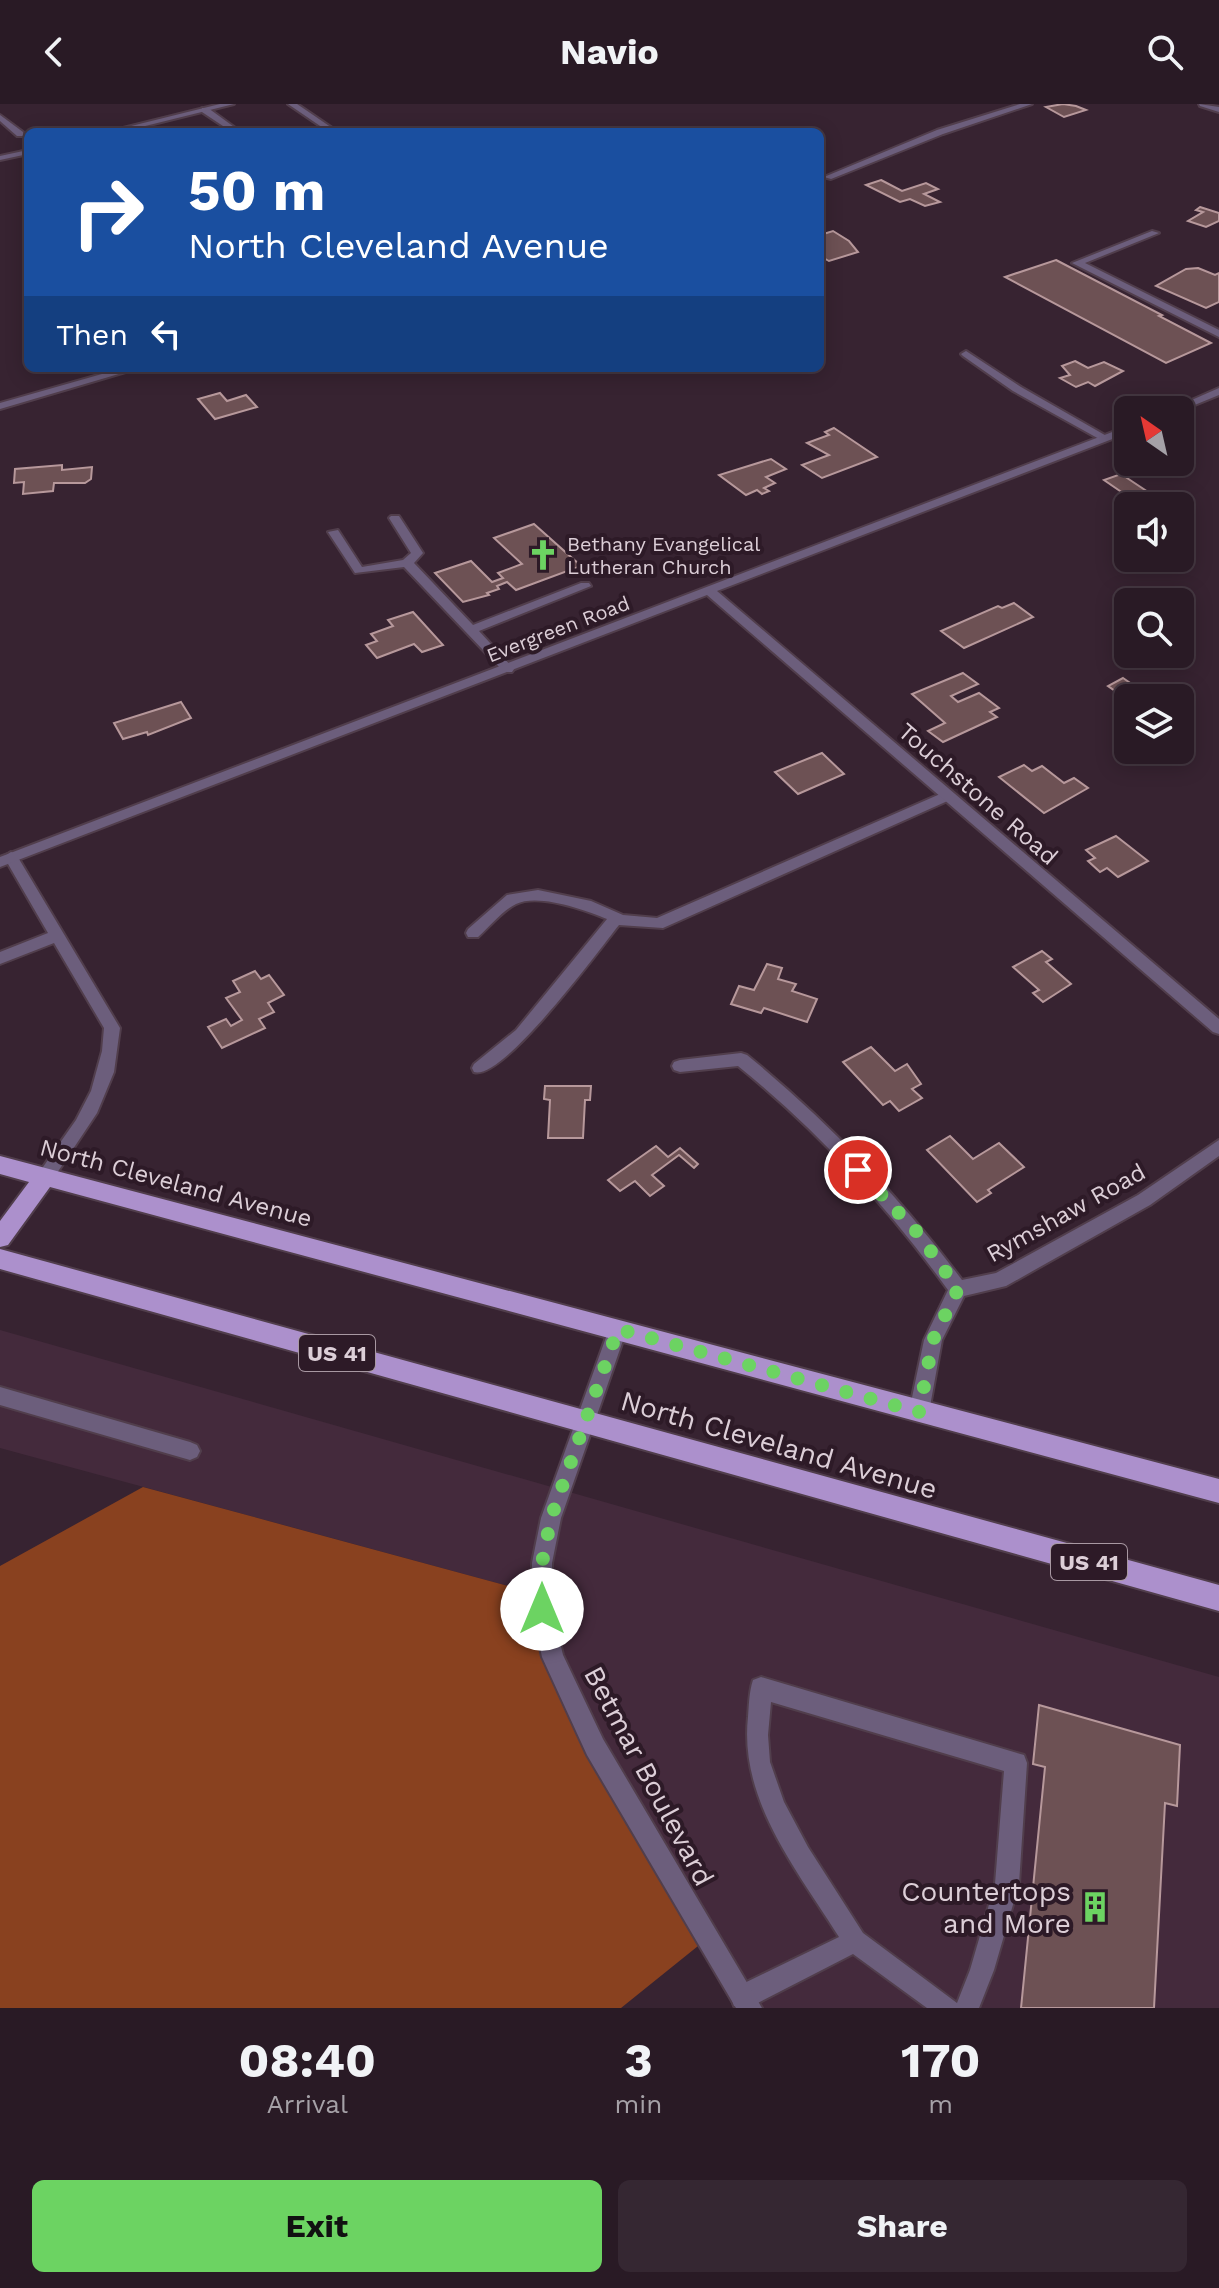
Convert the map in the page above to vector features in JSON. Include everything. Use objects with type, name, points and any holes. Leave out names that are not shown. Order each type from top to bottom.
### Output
[{"type":"main road","name":"North Cleveland Avenue","points":[[0,1165],[1219,1491]]},
{"type":"main road","points":[[0,1238],[45,1177]]},
{"type":"main road","name":"North Cleveland Avenue","points":[[0,1259],[1219,1598]]},
{"type":"street","points":[[128,128],[230,104]]},
{"type":"street","points":[[292,104],[328,128]]},
{"type":"street","points":[[828,177],[940,132],[1028,104]]},
{"type":"street","points":[[1203,104],[1219,110]]},
{"type":"street","points":[[205,110],[231,128]]},
{"type":"street","points":[[0,117],[20,134]]},
{"type":"street","points":[[0,158],[24,153]]},
{"type":"street","points":[[1155,233],[1077,263],[1219,334]]},
{"type":"street","points":[[966,354],[1017,389],[1105,438]]},
{"type":"street","points":[[0,406],[120,372]]},
{"type":"street","points":[[1194,402],[1219,391]]},
{"type":"street","name":"Evergreen Road","points":[[6,860],[1114,434]]},
{"type":"street","points":[[334,532],[359,571],[407,563],[417,553],[395,518]]},
{"type":"street","points":[[407,563],[508,669]]},
{"type":"street","points":[[471,630],[585,586]]},
{"type":"street","name":"Touchstone Road","points":[[710,591],[1219,1028]]},
{"type":"street","points":[[473,933],[512,899],[538,895],[591,906],[616,918],[658,924],[947,796]]},
{"type":"street","points":[[6,860],[58,935],[112,1028],[111,1056],[104,1085],[87,1119],[45,1177]]},
{"type":"street","points":[[480,1068],[522,1034],[616,918]]},
{"type":"street","points":[[0,958],[58,935]]},
{"type":"street","points":[[680,1066],[741,1059],[770,1082],[917,1232],[958,1289],[933,1340],[919,1412]]},
{"type":"street","name":"Rymshaw Road","points":[[958,1289],[1000,1280],[1144,1200],[1219,1147]]},
{"type":"street","name":"Betmar Boulevard","points":[[618,1329],[551,1518],[542,1563],[542,1609],[553,1657],[595,1747],[747,2002]]},
{"type":"street","points":[[0,1396],[190,1451]]},
{"type":"street","points":[[947,2008],[855,1941],[795,1848],[770,1796],[758,1759],[761,1688],[1016,1763],[1007,1884],[982,1970],[967,2008]]},
{"type":"street","points":[[747,2002],[855,1941]]},
{"type":"shaded area","points":[[0,1330],[1219,1677],[1219,2008],[742,2008],[570,1705],[549,1597],[0,1448]]},
{"type":"shaded area","points":[[143,1487],[549,1597],[570,1705],[703,1942],[621,2008],[0,2008],[0,1566]]},
{"type":"building","points":[[1063,104],[1086,110],[1064,117],[1046,107]]},
{"type":"building","points":[[881,180],[902,191],[926,183],[938,189],[924,194],[940,202],[925,206],[910,199],[900,202],[866,185]]},
{"type":"building","points":[[1200,207],[1219,213],[1219,221],[1206,227],[1188,221],[1203,212],[1196,210]]},
{"type":"building","points":[[833,231],[849,241],[858,252],[829,261],[824,258],[824,234]]},
{"type":"building","points":[[1056,260],[1211,343],[1166,363],[1005,277]]},
{"type":"building","points":[[1198,268],[1215,275],[1219,273],[1219,302],[1206,308],[1156,286],[1186,269]]},
{"type":"building","points":[[1075,361],[1088,368],[1104,362],[1123,371],[1095,386],[1088,382],[1076,387],[1060,378],[1070,375],[1062,366]]},
{"type":"building","points":[[220,393],[227,401],[246,395],[257,407],[215,419],[198,399]]},
{"type":"building","points":[[834,428],[877,457],[822,478],[802,465],[829,455],[807,443],[829,435],[825,432]]},
{"type":"building","points":[[771,459],[786,469],[766,477],[775,483],[764,488],[769,491],[762,494],[757,490],[746,495],[719,475]]},
{"type":"building","points":[[62,465],[62,470],[92,467],[91,479],[85,483],[54,483],[53,491],[23,494],[24,482],[14,483],[15,469]]},
{"type":"building","points":[[1124,476],[1148,492],[1121,492],[1104,480]]},
{"type":"building","points":[[534,524],[581,566],[516,590],[507,582],[487,593],[489,595],[463,602],[435,573],[471,561],[492,582],[503,578],[498,573],[522,564],[494,538]]},
{"type":"building","points":[[1014,603],[1033,617],[964,648],[941,631],[998,606],[1002,608]]},
{"type":"building","points":[[413,612],[443,645],[422,652],[414,644],[377,658],[366,645],[377,641],[371,634],[393,626],[388,620]]},
{"type":"building","points":[[963,673],[978,684],[951,696],[958,702],[979,693],[999,708],[990,712],[997,717],[943,742],[928,731],[945,723],[912,694]]},
{"type":"building","points":[[1123,678],[1132,684],[1114,684],[1114,690],[1108,686]]},
{"type":"building","points":[[181,702],[191,718],[148,735],[147,732],[123,739],[114,723]]},
{"type":"building","points":[[822,753],[844,774],[798,794],[775,772]]},
{"type":"building","points":[[1024,765],[1032,771],[1042,766],[1064,783],[1074,778],[1088,788],[1044,813],[999,777]]},
{"type":"building","points":[[1116,836],[1148,861],[1118,877],[1107,868],[1100,872],[1088,861],[1095,858],[1086,850]]},
{"type":"building","points":[[1042,951],[1052,959],[1046,962],[1071,984],[1043,1002],[1033,993],[1039,990],[1013,967]]},
{"type":"building","points":[[767,964],[782,968],[778,979],[796,984],[792,991],[817,999],[807,1022],[764,1008],[761,1013],[731,1004],[739,986],[754,990]]},
{"type":"building","points":[[255,971],[261,979],[269,975],[284,995],[268,1003],[274,1012],[259,1019],[265,1028],[222,1048],[208,1027],[226,1019],[231,1026],[242,1020],[226,998],[240,992],[233,981]]},
{"type":"building","points":[[871,1047],[895,1071],[907,1064],[921,1084],[912,1089],[922,1098],[899,1111],[890,1101],[883,1105],[843,1062]]},
{"type":"building","points":[[545,1086],[591,1086],[590,1100],[585,1100],[583,1138],[548,1138],[550,1100],[544,1099]]},
{"type":"building","points":[[950,1136],[973,1159],[999,1143],[1024,1167],[988,1190],[991,1193],[977,1202],[927,1150]]},
{"type":"building","points":[[656,1146],[668,1157],[680,1148],[698,1164],[694,1168],[679,1155],[652,1175],[664,1186],[650,1196],[635,1181],[620,1191],[608,1180]]},
{"type":"building","name":"Countertops and More","points":[[1039,1705],[1180,1745],[1177,1806],[1165,1803],[1154,2008],[1021,2008],[1045,1767],[1033,1764]]},
{"type":"place","name":"Bethany Evangelical Lutheran Church","points":[[543,555]]},
{"type":"place","name":"Countertops and More","points":[[1095,1907]]},
{"type":"route","points":[[542,1609],[542,1563],[551,1518],[618,1329],[919,1412],[933,1340],[958,1289],[917,1232],[858,1170]]}]
